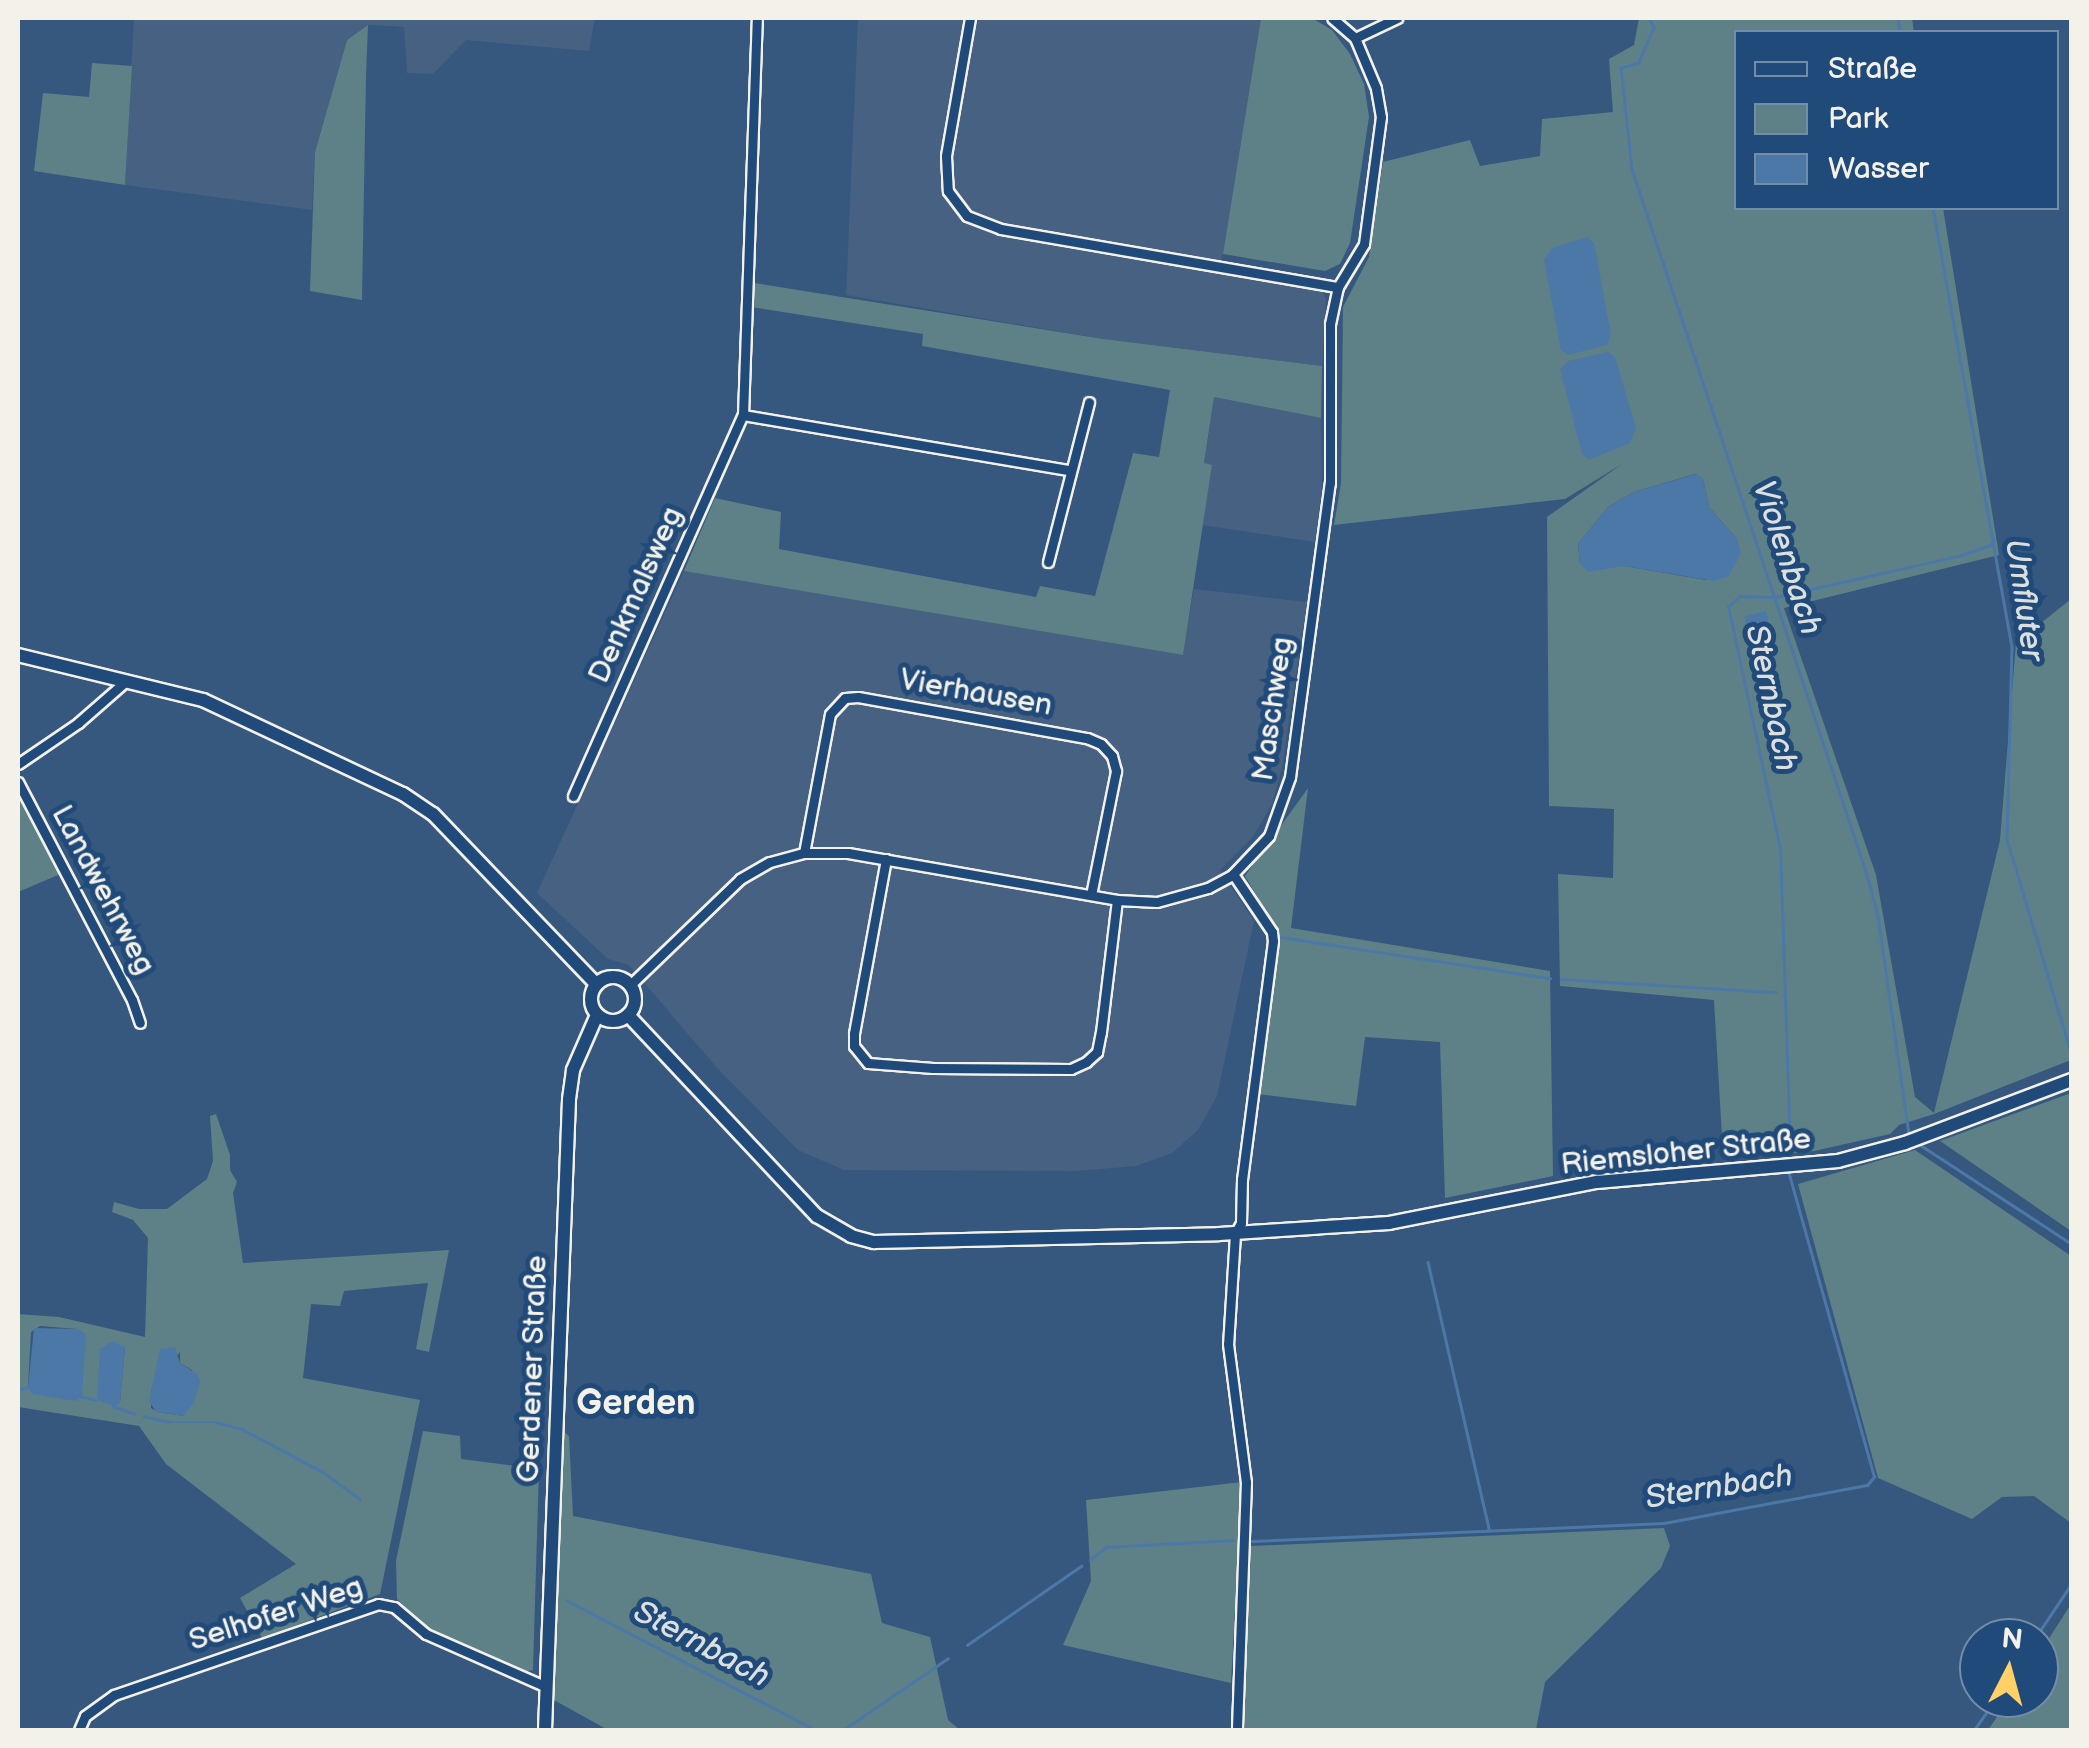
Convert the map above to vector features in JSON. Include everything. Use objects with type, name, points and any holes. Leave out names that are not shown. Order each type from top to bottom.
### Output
[{"type":"main road","points":[[18,654],[126,680],[239,714],[404,794],[433,814],[596,984]]},
{"type":"main road","points":[[613,976],[630,985],[635,997],[628,1015],[616,1021],[598,1015],[590,996],[596,984],[613,976]]},
{"type":"main road","name":"Gerdener Straße","points":[[545,1730],[569,1099],[573,1070],[598,1015]]},
{"type":"main road","name":"Riemsloher Straße","points":[[628,1015],[817,1216],[851,1236],[896,1242],[1235,1234],[1389,1223],[1636,1177],[1778,1169],[1838,1161],[1905,1142],[2072,1080]]},
{"type":"street","name":"Denkmalsweg","points":[[573,796],[743,414],[758,18]]},
{"type":"street","points":[[970,18],[946,156],[948,191],[967,216],[1000,229],[1338,286]]},
{"type":"street","name":"Maschweg","points":[[630,985],[740,878],[770,862],[804,853],[886,859],[1117,900],[1177,899],[1233,874],[1269,836],[1290,777],[1330,483],[1330,324],[1338,286],[1364,244],[1381,117],[1376,88],[1355,38],[1332,18]]},
{"type":"street","points":[[1355,38],[1397,18]]},
{"type":"street","points":[[1048,562],[1089,402]]},
{"type":"street","points":[[743,414],[1069,470]]},
{"type":"street","points":[[18,764],[78,723],[126,680]]},
{"type":"street","name":"Vierhausen","points":[[804,853],[830,714],[845,698],[858,697],[1086,738],[1101,744],[1112,756],[1116,771],[1091,895]]},
{"type":"street","name":"Landwehrweg","points":[[18,782],[140,1022]]},
{"type":"street","points":[[886,859],[854,1034],[854,1046],[868,1062],[934,1068],[1071,1069],[1086,1062],[1097,1052],[1101,1032],[1117,900]]},
{"type":"street","points":[[1233,874],[1272,932],[1273,941],[1242,1179],[1241,1223],[1235,1234],[1228,1344],[1246,1482],[1237,1730]]},
{"type":"street","name":"Selhofer Weg","points":[[79,1730],[85,1716],[114,1695],[378,1604],[394,1606],[426,1634],[547,1687]]},
{"type":"shaded area","points":[[134,18],[595,18],[589,51],[466,40],[433,74],[407,73],[404,27],[368,25],[347,40],[315,152],[312,210],[125,185]]},
{"type":"shaded area","points":[[858,18],[1261,18],[1223,254],[1217,269],[1322,290],[1326,299],[1322,366],[1103,339],[846,295]]},
{"type":"shaded area","points":[[1214,397],[1321,418],[1322,487],[1315,542],[1202,525],[1212,466],[1204,464]]},
{"type":"shaded area","points":[[684,571],[1182,655],[1194,589],[1307,602],[1282,768],[1272,804],[1252,838],[1220,870],[1254,921],[1217,1096],[1198,1130],[1172,1153],[1136,1166],[1077,1171],[844,1170],[798,1150],[717,1068],[629,965],[608,959],[537,893]]},
{"type":"green space","points":[[1261,18],[1312,18],[1332,30],[1350,54],[1364,84],[1369,117],[1350,243],[1340,264],[1325,271],[1223,254]]},
{"type":"green space","points":[[1639,18],[1912,18],[1914,30],[1734,30],[1734,210],[1943,210],[1999,555],[1784,608],[1876,875],[1915,1097],[1934,1113],[2000,840],[2016,643],[2071,599],[2071,1060],[1934,1114],[1899,1125],[1890,1134],[1805,1153],[1723,1154],[1714,1000],[1560,986],[1558,874],[1613,878],[1614,809],[1549,806],[1547,517],[1622,464],[1565,499],[1334,525],[1341,483],[1343,307],[1369,257],[1383,162],[1470,140],[1480,166],[1540,156],[1542,119],[1613,112],[1609,59],[1634,45]],"holes":[[[1695,474],[1703,479],[1709,507],[1737,539],[1706,580],[1624,566],[1580,564],[1578,544],[1609,506],[1634,492]]]},
{"type":"green space","points":[[368,25],[362,300],[310,291],[315,152],[347,40]]},
{"type":"green space","points":[[92,63],[132,66],[125,185],[34,171],[43,93],[89,97]]},
{"type":"green space","points":[[754,283],[1103,339],[1322,366],[1321,418],[1214,397],[1204,463],[1212,465],[1183,655],[684,571],[715,498],[781,512],[779,549],[1036,597],[1040,586],[1095,596],[1133,453],[1159,457],[1170,390],[922,346],[923,334],[751,307]]},
{"type":"green space","points":[[18,782],[65,872],[18,892]]},
{"type":"green space","points":[[1308,788],[1291,928],[1550,971],[1553,1176],[1445,1198],[1440,1042],[1365,1037],[1356,1106],[1258,1094],[1278,932],[1245,876]]},
{"type":"green space","points":[[2071,1093],[2071,1231],[1940,1141]]},
{"type":"green space","points":[[216,1114],[230,1155],[230,1170],[237,1182],[233,1193],[243,1263],[449,1250],[429,1352],[416,1349],[428,1283],[344,1291],[340,1306],[311,1304],[303,1378],[420,1400],[380,1594],[262,1638],[240,1598],[296,1564],[166,1464],[139,1426],[18,1407],[18,1314],[59,1317],[145,1337],[148,1238],[133,1220],[112,1212],[114,1202],[139,1209],[167,1209],[207,1179],[213,1161],[210,1116]],"holes":[[[40,1326],[77,1329],[82,1396],[28,1387],[31,1332]],[[125,1347],[120,1402],[100,1349]],[[180,1352],[180,1363],[192,1370],[184,1416],[151,1408],[151,1390]]]},
{"type":"green space","points":[[1915,1150],[2071,1256],[2071,1523],[2034,1496],[2002,1497],[1972,1519],[1878,1478],[1798,1184]]},
{"type":"green space","points":[[561,1430],[569,1436],[573,1516],[871,1574],[882,1623],[930,1637],[948,1720],[960,1730],[608,1730],[554,1700]]},
{"type":"green space","points":[[423,1431],[460,1436],[461,1459],[539,1469],[533,1670],[523,1672],[428,1629],[397,1599],[396,1561]]},
{"type":"green space","points":[[1242,1482],[1231,1683],[1063,1645],[1091,1581],[1086,1500]]},
{"type":"green space","points":[[1664,1528],[1670,1546],[1661,1568],[1545,1682],[1536,1730],[1244,1730],[1251,1546]]},
{"type":"green space","points":[[2071,1604],[2071,1730],[1988,1730],[1996,1718],[2059,1718],[2059,1623]]},
{"type":"water","points":[[1587,237],[1594,243],[1611,335],[1607,345],[1568,355],[1561,350],[1544,260],[1552,248]]},
{"type":"water","points":[[1608,352],[1615,357],[1636,428],[1630,443],[1589,460],[1582,454],[1560,369],[1568,361]]},
{"type":"water","points":[[1696,474],[1703,479],[1709,507],[1737,539],[1741,553],[1729,576],[1714,581],[1624,566],[1588,572],[1580,564],[1578,544],[1609,506],[1634,492]]},
{"type":"water","points":[[1766,611],[1777,656],[1756,661],[1745,616]]},
{"type":"water","points":[[34,1328],[77,1329],[86,1334],[82,1397],[75,1401],[32,1394],[28,1387]]},
{"type":"water","points":[[113,1341],[125,1347],[120,1402],[116,1407],[97,1400],[100,1349]]},
{"type":"water","points":[[175,1347],[180,1363],[197,1374],[200,1381],[194,1402],[184,1416],[156,1412],[149,1401],[160,1349]]},
{"type":"waterway","name":"Violenbach","points":[[1649,18],[1654,27],[1639,63],[1621,68],[1632,169],[1865,868],[1878,916],[1909,1133]]},
{"type":"waterway","name":"Umfluter","points":[[1898,18],[1900,30]]},
{"type":"waterway","name":"Umfluter","points":[[1933,210],[2012,647],[2007,839],[2072,1055]]},
{"type":"waterway","name":"Sternbach","points":[[1790,1149],[1780,849],[1728,607],[1740,596],[1776,597],[1962,555],[1990,545],[1994,539]]},
{"type":"waterway","points":[[1281,937],[1550,978]]},
{"type":"waterway","points":[[1561,979],[1776,992]]},
{"type":"waterway","name":"Violenbach","points":[[1919,1144],[2072,1244]]},
{"type":"waterway","name":"Sternbach","points":[[1252,1541],[1664,1523],[1867,1485],[1874,1477],[1789,1175]]},
{"type":"waterway","points":[[1428,1262],[1489,1529]]},
{"type":"waterway","points":[[18,1390],[28,1387]]},
{"type":"waterway","points":[[80,1396],[96,1400]]},
{"type":"waterway","points":[[113,1406],[135,1414]]},
{"type":"waterway","points":[[144,1416],[169,1422],[216,1422],[242,1429],[323,1472],[360,1499]]},
{"type":"waterway","name":"Sternbach","points":[[1090,1560],[1106,1547],[1234,1540]]},
{"type":"waterway","name":"Sternbach","points":[[967,1645],[1081,1566]]},
{"type":"waterway","points":[[2048,1618],[2072,1583]]},
{"type":"waterway","name":"Sternbach","points":[[566,1600],[816,1730]]},
{"type":"waterway","name":"Sternbach","points":[[843,1730],[948,1658]]},
{"type":"waterway","points":[[1974,1730],[1982,1718]]},
{"type":"district","name":"Gerden","points":[[636,1404]]}]
